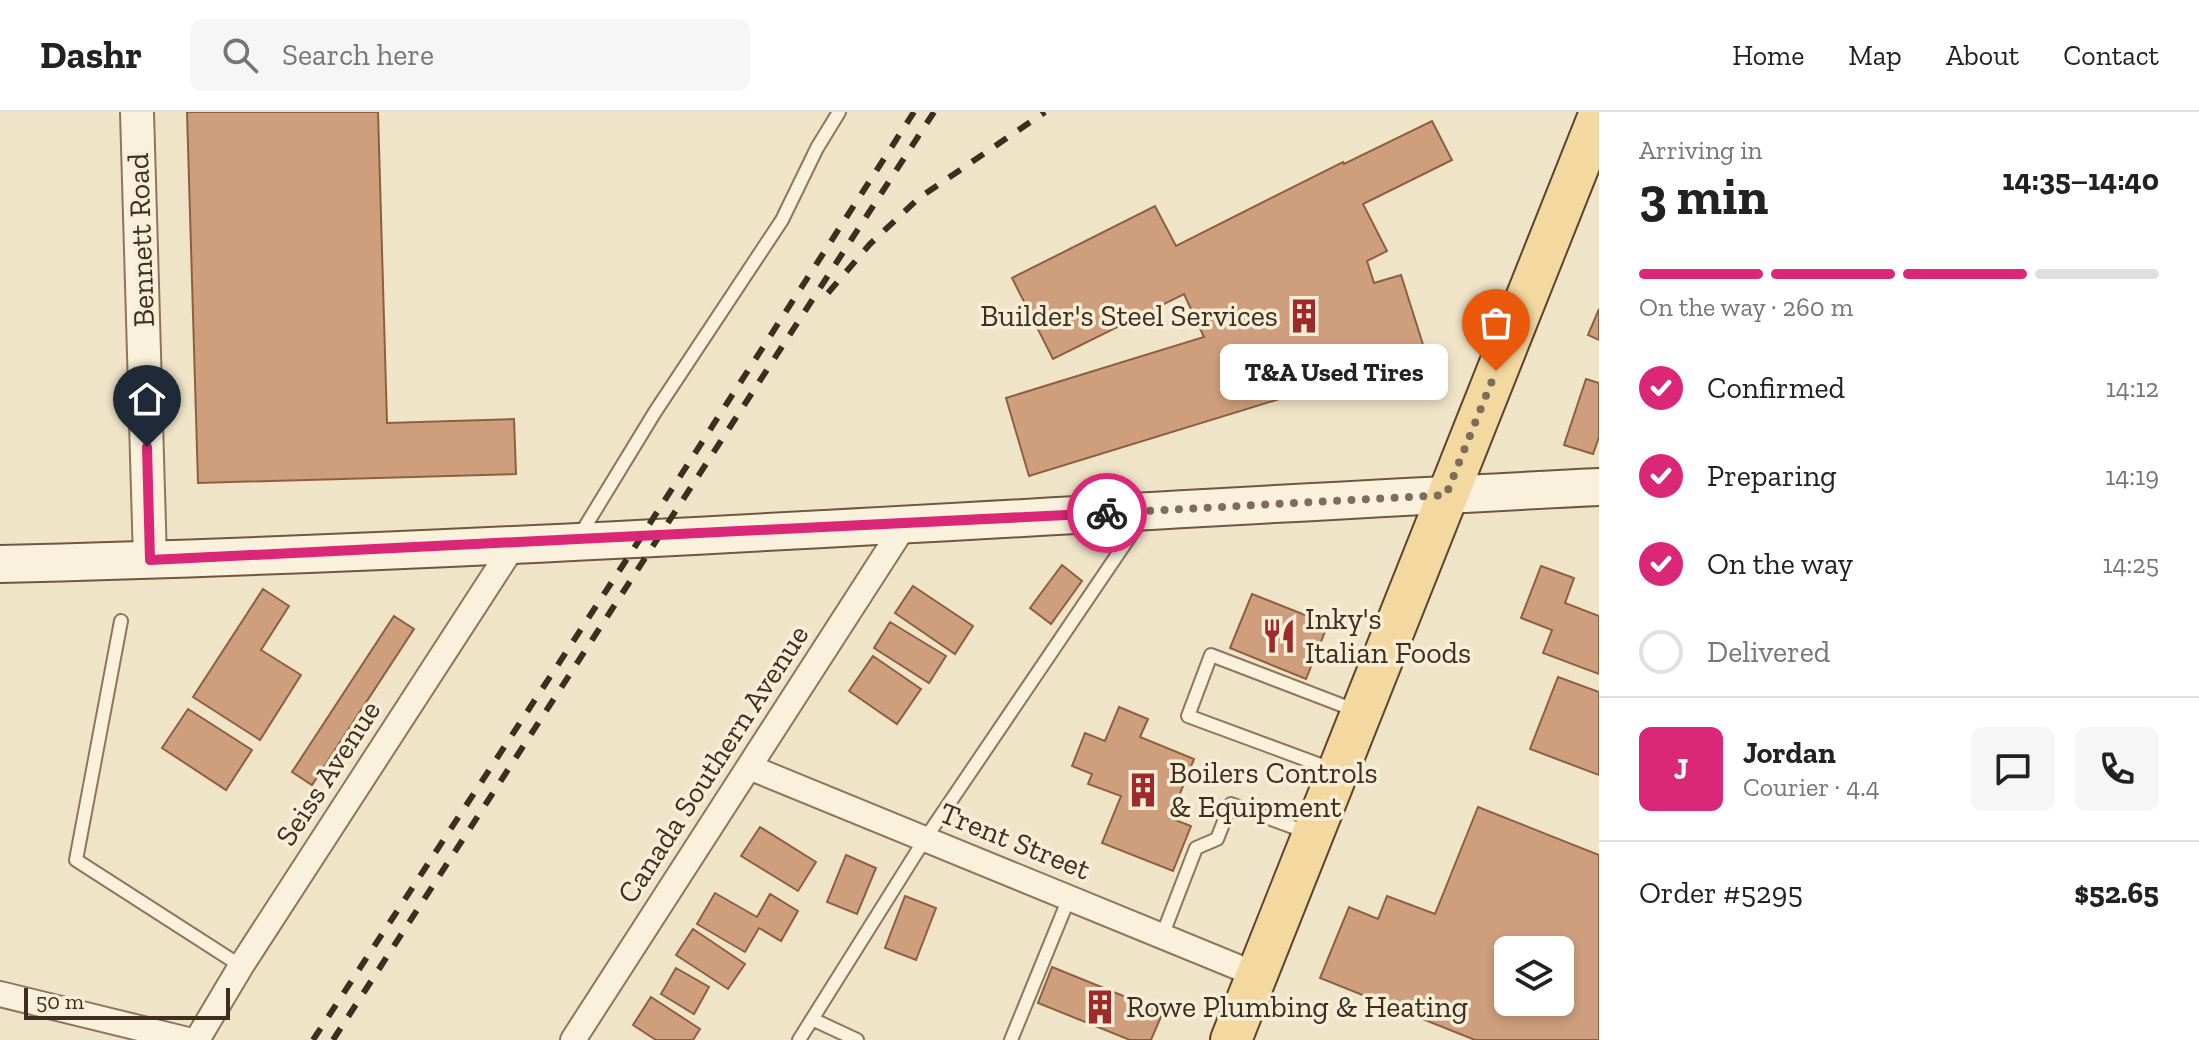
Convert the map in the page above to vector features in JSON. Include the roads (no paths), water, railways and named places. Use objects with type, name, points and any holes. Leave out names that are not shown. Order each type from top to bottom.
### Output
[{"type":"main road","points":[[1231,1040],[1599,115]]},
{"type":"main road","points":[[0,564],[577,541],[1599,487]]},
{"type":"street","name":"Bennett Road","points":[[137,112],[150,560]]},
{"type":"street","name":"Canada Southern Avenue","points":[[573,1040],[906,523]]},
{"type":"street","name":"Seiss Avenue","points":[[197,1040],[241,966],[515,543]]},
{"type":"street","name":"Trent Street","points":[[749,767],[1257,975]]},
{"type":"street","points":[[0,994],[188,1040]]},
{"type":"lane","points":[[577,541],[655,412],[782,220],[817,148],[839,112]]},
{"type":"lane","points":[[799,1040],[925,839],[1147,511]]},
{"type":"lane","points":[[121,621],[76,860],[241,966]]},
{"type":"lane","points":[[1337,771],[1188,716],[1211,655],[1360,712]]},
{"type":"lane","points":[[1162,936],[1196,848],[1217,839],[1231,804],[1312,834]]},
{"type":"lane","points":[[1011,1040],[1069,898]]},
{"type":"lane","points":[[812,1019],[857,1040]]},
{"type":"railway","points":[[313,1040],[914,112]]},
{"type":"railway","points":[[333,1040],[934,112]]},
{"type":"railway","points":[[828,293],[870,244],[919,198],[1045,112]]},
{"type":"place","name":"Builder's Steel Services","points":[[1304,316]]},
{"type":"place","name":"T&A Used Tires","points":[[1496,371]]},
{"type":"place","name":"Inky's Italian Foods","points":[[1279,636]]},
{"type":"place","name":"Boilers Controls & Equipment","points":[[1143,790]]},
{"type":"place","name":"Rowe Plumbing & Heating","points":[[1100,1007]]}]
